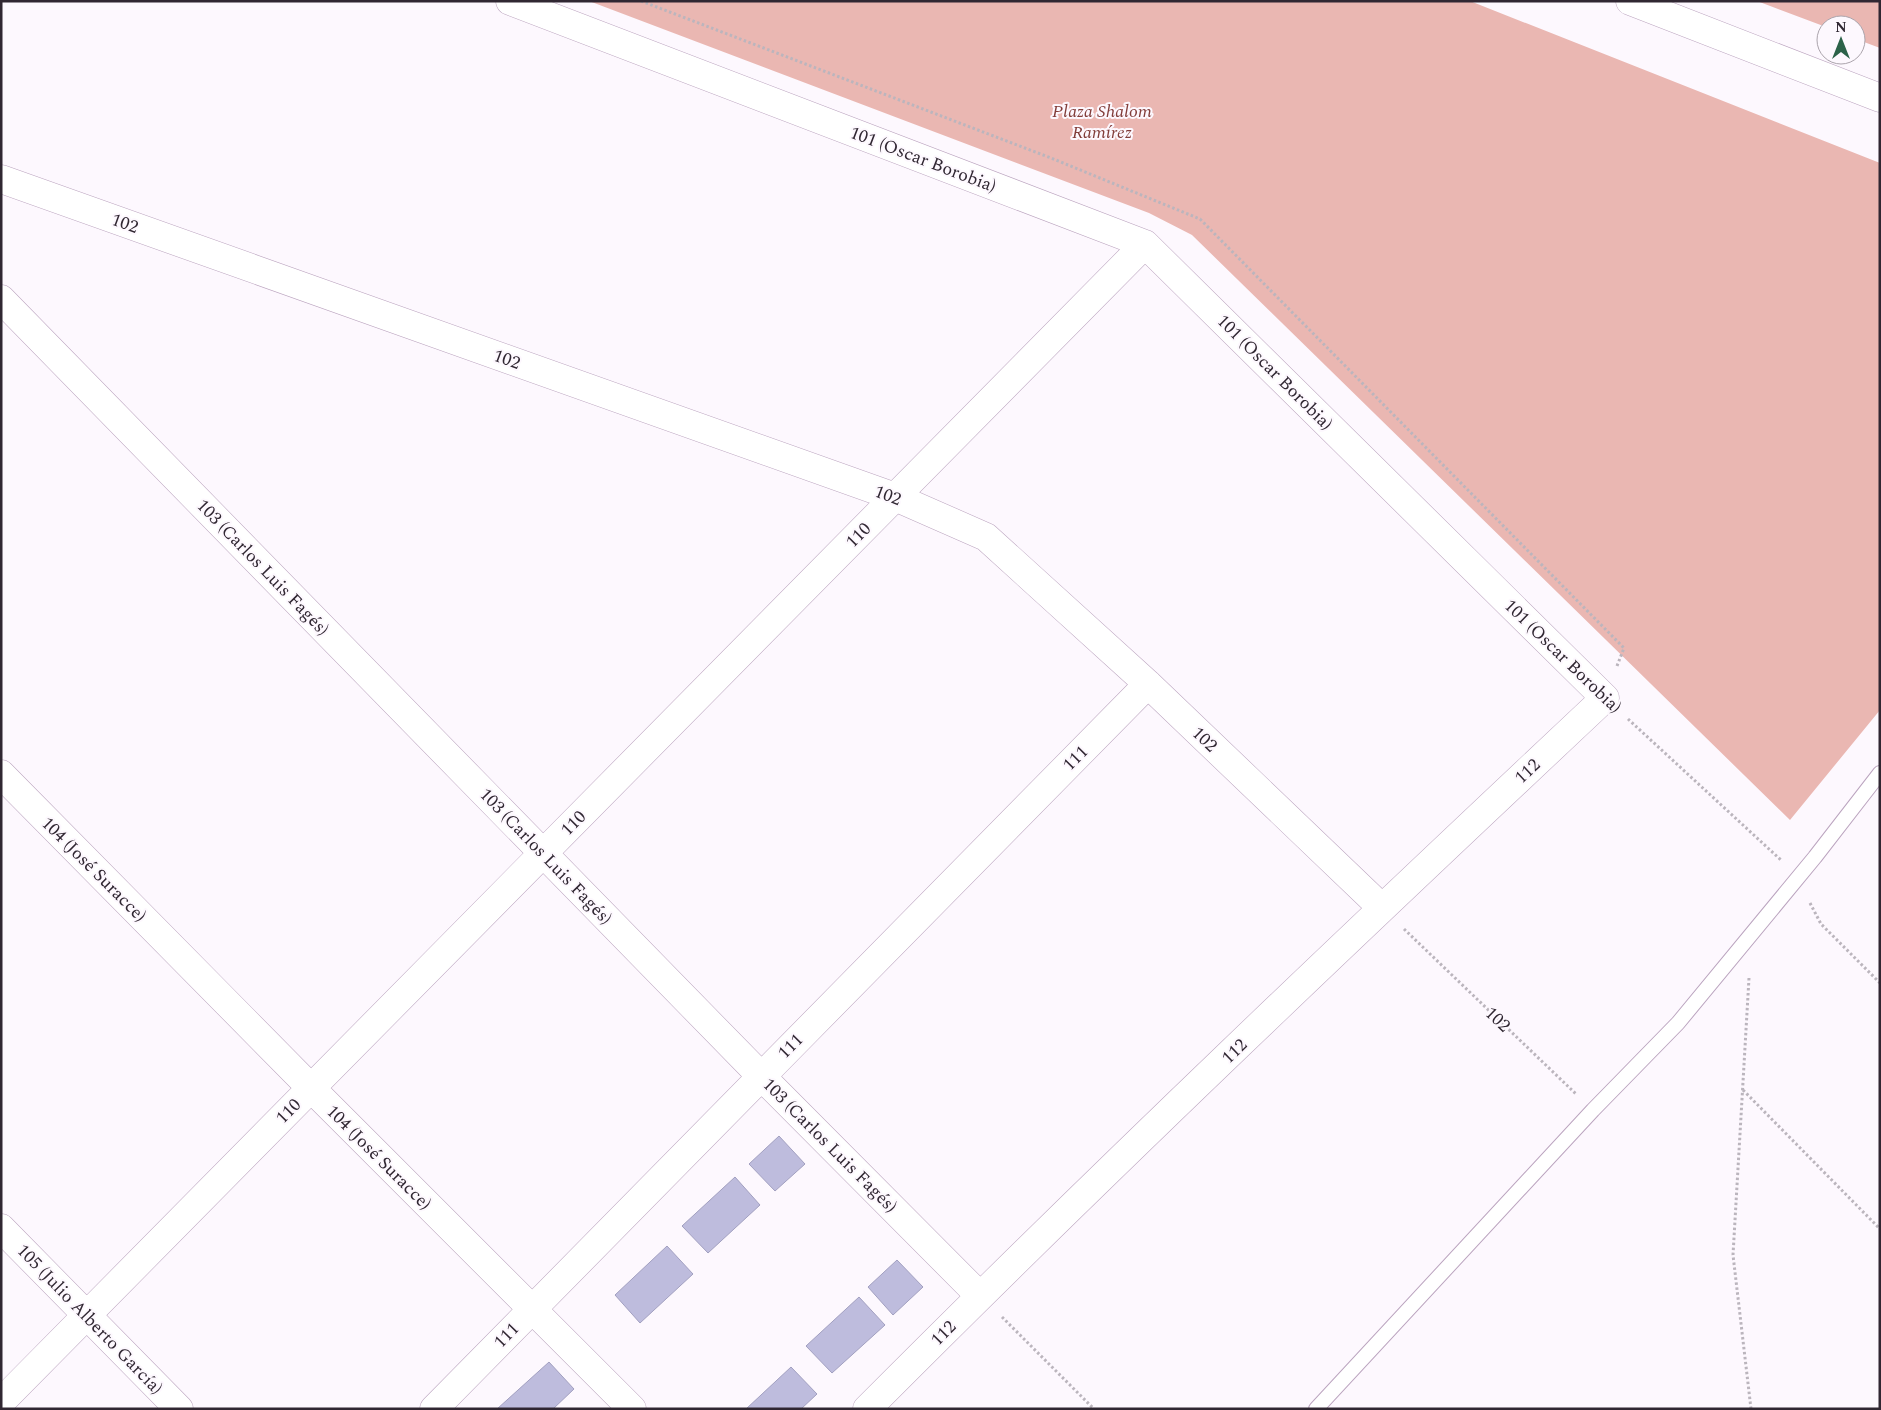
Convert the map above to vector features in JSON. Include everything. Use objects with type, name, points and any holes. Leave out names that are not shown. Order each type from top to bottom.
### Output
[{"type":"street","name":"101 (Oscar Borobia)","points":[[510,1],[1144,244],[1605,698]]},
{"type":"street","points":[[1630,1],[1880,98]]},
{"type":"street","name":"102","points":[[1,179],[895,497],[986,537],[1148,684],[1382,908]]},
{"type":"street","name":"110","points":[[1,1402],[1144,244]]},
{"type":"street","name":"103 (Carlos Luis Fagés)","points":[[1,299],[761,1076],[980,1296]]},
{"type":"street","name":"111","points":[[434,1409],[1148,684]]},
{"type":"street","name":"112","points":[[868,1409],[980,1296],[1382,908],[1605,698]]},
{"type":"street","name":"104 (José Suracce)","points":[[1,774],[632,1409]]},
{"type":"street","name":"105 (Julio Alberto García)","points":[[1,1228],[178,1409]]},
{"type":"lane","points":[[1316,1409],[1593,1110],[1678,1023],[1880,773]]},
{"type":"path","name":"101 (Oscar Borobia)","points":[[1605,698],[1794,872],[1821,924],[1880,983]]},
{"type":"path","name":"102","points":[[1382,908],[1593,1110]]},
{"type":"path","points":[[1751,935],[1733,1256],[1751,1409]]},
{"type":"path","points":[[1742,1090],[1880,1229]]},
{"type":"path","points":[[980,1296],[1094,1409]]},
{"type":"green space","name":"Plaza Shalom Ramírez","points":[[589,1],[1470,1],[1880,163],[1880,710],[1790,820],[1192,235],[1149,213]]},
{"type":"green space","points":[[1757,1],[1880,1],[1880,48],[1866,43],[1866,15],[1816,15],[1816,23]]},
{"type":"building","points":[[779,1136],[805,1164],[775,1191],[749,1164]]},
{"type":"building","points":[[735,1177],[760,1205],[708,1253],[682,1226]]},
{"type":"building","points":[[667,1246],[693,1274],[640,1323],[615,1295]]},
{"type":"building","points":[[897,1260],[923,1287],[893,1315],[868,1287]]},
{"type":"building","points":[[859,1297],[885,1325],[832,1373],[806,1346]]},
{"type":"building","points":[[549,1362],[574,1389],[553,1409],[497,1409]]},
{"type":"building","points":[[791,1367],[817,1394],[801,1409],[746,1409]]}]
